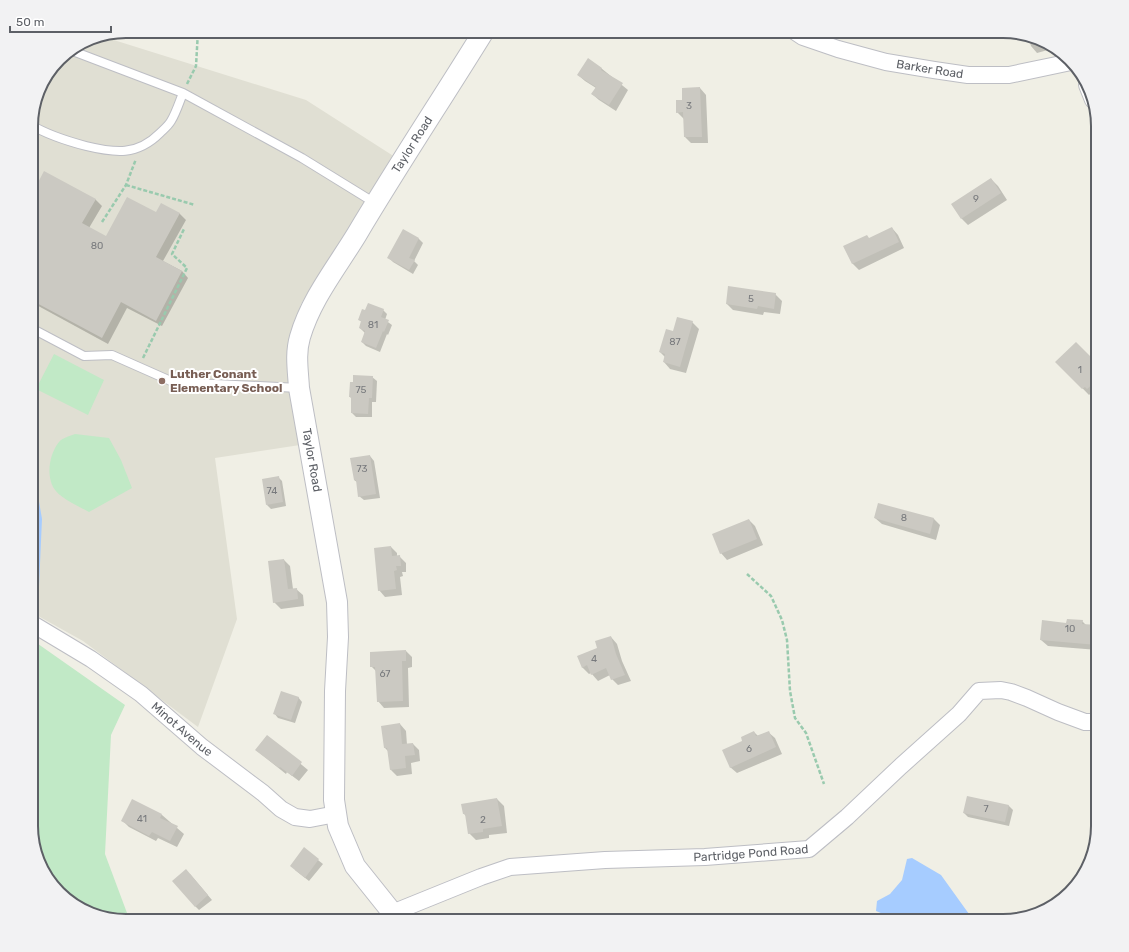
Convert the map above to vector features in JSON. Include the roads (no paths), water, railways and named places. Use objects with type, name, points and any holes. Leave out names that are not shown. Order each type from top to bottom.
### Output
[{"type":"street","name":"Taylor Road","points":[[394,914],[355,866],[338,826],[334,800],[335,691],[338,637],[337,602],[300,388],[296,356],[299,338],[312,306],[375,203],[480,38]]},
{"type":"street","name":"Barker Road","points":[[808,38],[838,49],[886,62],[968,75],[1009,76],[1064,63]]},
{"type":"street","name":"Minot Avenue","points":[[38,627],[142,694],[202,747],[281,809],[295,817],[310,819],[336,814]]},
{"type":"street","name":"Partridge Pond Road","points":[[402,914],[481,877],[510,867],[605,860],[706,857],[809,849],[847,818],[901,766],[959,714],[979,691],[1001,690],[1011,692],[1085,722],[1091,722]]},
{"type":"lane","points":[[77,53],[183,93],[302,158],[375,203]]},
{"type":"lane","points":[[38,129],[69,141],[107,151],[124,152],[141,147],[156,137],[170,123],[183,93]]},
{"type":"lane","points":[[38,332],[84,356],[112,355],[173,382],[300,388]]},
{"type":"water","points":[[912,858],[941,875],[969,914],[883,914],[876,911],[877,901],[890,894],[902,880],[907,859]]},
{"type":"waterway","points":[[38,507],[40,519],[38,564]]},
{"type":"place","name":"Luther Conant Elementary School","points":[[162,381]]}]
